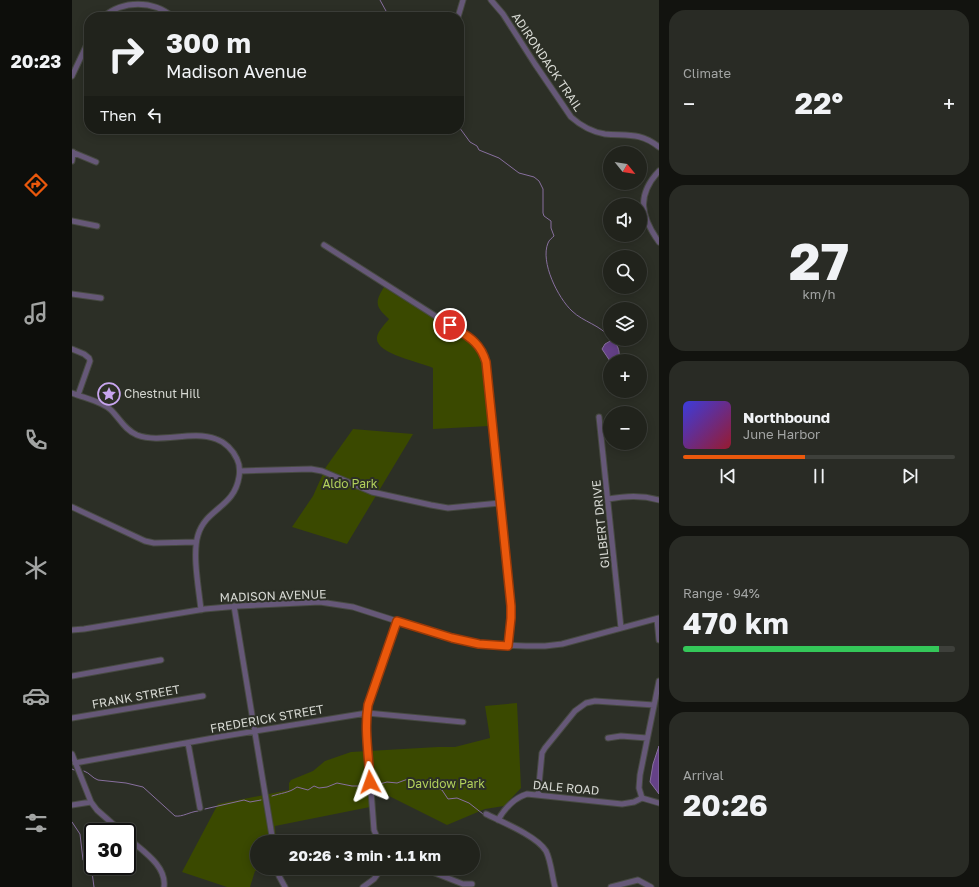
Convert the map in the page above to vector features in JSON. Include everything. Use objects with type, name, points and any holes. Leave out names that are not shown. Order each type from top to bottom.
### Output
[{"type":"street","points":[[459,12],[463,0]]},
{"type":"street","name":"ADIRONDACK TRAIL","points":[[491,0],[503,14],[535,64],[576,122],[596,132],[604,134],[639,136],[647,139],[659,147]]},
{"type":"street","points":[[110,12],[116,7],[136,2],[148,3],[168,12]]},
{"type":"street","points":[[72,76],[84,50]]},
{"type":"street","points":[[72,161],[73,152],[96,162]]},
{"type":"street","points":[[659,171],[648,187],[644,196],[646,222],[659,242]]},
{"type":"street","points":[[72,221],[97,226]]},
{"type":"street","points":[[324,245],[473,340],[483,352],[486,362],[511,606],[508,646]]},
{"type":"street","points":[[72,294],[101,298]]},
{"type":"street","points":[[72,349],[84,354],[90,361],[78,395]]},
{"type":"street","points":[[72,393],[104,406],[110,410],[126,428],[143,437],[209,436],[224,443],[232,450],[239,463],[240,471],[236,489],[227,503],[209,517],[200,529],[196,542],[195,553],[201,610]]},
{"type":"street","name":"GILBERT DRIVE","points":[[599,417],[621,628]]},
{"type":"street","points":[[240,471],[311,469],[322,471],[372,492],[431,506],[448,508],[500,503]]},
{"type":"street","points":[[608,499],[631,496],[659,500]]},
{"type":"street","points":[[72,507],[145,541],[154,543],[196,542]]},
{"type":"street","name":"MADISON AVENUE","points":[[72,630],[84,630],[201,610],[234,606],[320,602],[353,607],[431,632],[479,644],[546,646],[562,644],[658,619]]},
{"type":"street","points":[[234,606],[272,835]]},
{"type":"street","points":[[658,619],[659,640]]},
{"type":"street","points":[[376,835],[374,830],[366,724],[367,713],[368,705],[397,621]]},
{"type":"street","points":[[72,676],[161,660]]},
{"type":"street","points":[[659,681],[639,782],[642,798],[659,803]]},
{"type":"street","name":"FRANK STREET","points":[[72,718],[202,696]]},
{"type":"street","points":[[538,795],[544,748],[576,711],[586,703],[595,701],[654,705]]},
{"type":"street","name":"FREDERICK STREET","points":[[76,763],[367,713],[463,722]]},
{"type":"street","points":[[608,738],[621,736],[647,738]]},
{"type":"street","points":[[188,743],[200,808]]},
{"type":"street","points":[[72,754],[91,802],[97,810],[112,823]]},
{"type":"street","name":"DALE ROAD","points":[[498,820],[503,811],[519,796],[527,794],[622,804],[634,802],[642,798]]},
{"type":"street","points":[[72,805],[91,802]]},
{"type":"street","points":[[486,814],[534,839],[542,845],[547,853],[555,887]]},
{"type":"street","points":[[136,845],[152,860],[161,871],[164,887]]},
{"type":"street","points":[[278,875],[285,887]]},
{"type":"street","points":[[363,887],[374,880],[377,875]]},
{"type":"street","points":[[440,875],[463,884],[472,884]]},
{"type":"street","points":[[611,887],[638,880],[651,887]]},
{"type":"green space","points":[[384,287],[453,330],[476,349],[482,359],[484,390],[489,426],[433,429],[433,368],[390,353],[378,343],[377,337],[389,319],[381,311],[378,304],[379,297]]},
{"type":"green space","name":"Aldo Park","points":[[353,429],[413,434],[347,544],[292,527],[313,496],[326,467]]},
{"type":"green space","name":"Davidow Park","points":[[517,703],[521,788],[504,806],[485,809],[447,825],[385,794],[370,794],[370,807],[275,826],[276,835],[250,835],[250,875],[254,875],[250,887],[227,887],[182,872],[218,804],[289,790],[289,783],[291,780],[313,771],[325,761],[351,752],[455,747],[490,738],[485,706]]},
{"type":"shaded area","points":[[604,346],[617,346],[619,354],[605,354],[602,349]]},
{"type":"shaded area","points":[[659,746],[659,794],[650,782],[653,764]]},
{"type":"waterway","points":[[380,0],[386,12]]},
{"type":"waterway","points":[[464,134],[470,142],[477,146],[479,150],[499,158],[519,173],[534,177],[539,181],[543,189],[543,213],[544,216],[551,221],[551,228],[554,236],[548,242],[546,260],[556,289],[561,298],[576,315],[603,331]]},
{"type":"waterway","points":[[84,771],[98,780],[126,783],[143,787],[175,816],[181,816],[198,811]]},
{"type":"waterway","points":[[376,785],[387,782],[397,783],[408,779],[433,784],[442,790],[448,799],[457,798],[469,803],[483,814]]},
{"type":"waterway","points":[[272,796],[288,792],[297,787],[308,790],[314,786],[319,788],[327,787],[337,783],[352,786],[366,786]]},
{"type":"waterway","points":[[205,809],[244,800],[250,802],[261,800]]},
{"type":"waterway","points":[[72,822],[80,834],[83,860],[92,872],[94,887]]},
{"type":"place","name":"Chestnut Hill","points":[[109,394]]},
{"type":"route","points":[[370,782],[366,724],[368,705],[397,621],[452,638],[479,644],[508,646],[511,606],[486,362],[483,352],[479,346],[473,340],[450,325]]}]
